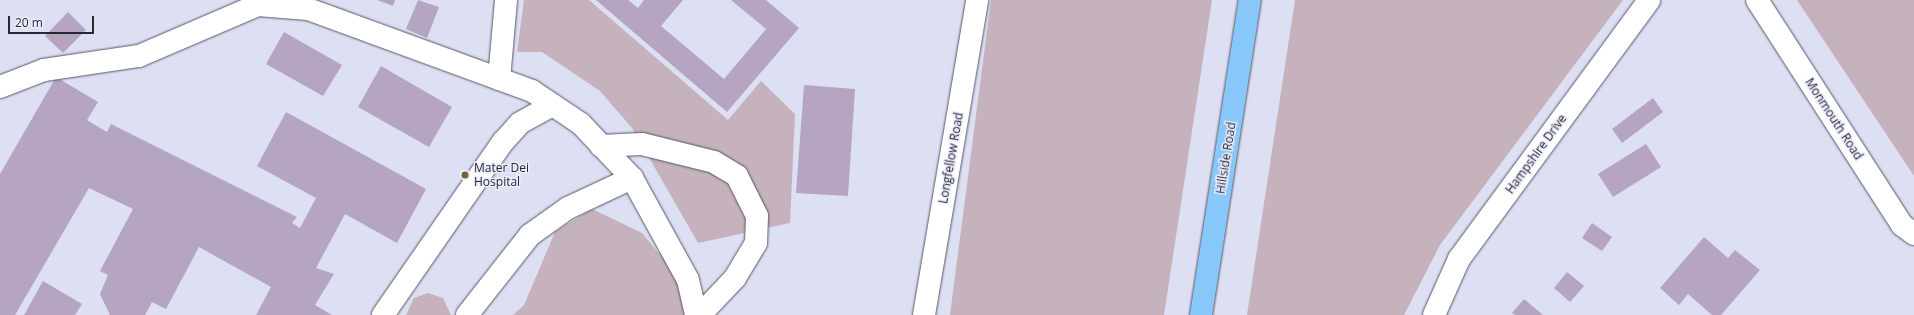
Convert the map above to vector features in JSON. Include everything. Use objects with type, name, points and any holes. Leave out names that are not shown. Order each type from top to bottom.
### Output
[{"type":"main road","name":"Hillside Road","points":[[1201,315],[1250,0]]},
{"type":"street","points":[[499,79],[506,0]]},
{"type":"street","name":"Longfellow Road","points":[[924,315],[977,0]]},
{"type":"street","name":"Hampshire Drive","points":[[1434,315],[1460,259],[1649,0]]},
{"type":"street","name":"Monmouth Road","points":[[1758,0],[1902,225],[1914,234]]},
{"type":"street","points":[[0,87],[44,70],[139,56],[258,5],[308,9],[532,91],[581,124],[632,178],[688,280],[696,315]]},
{"type":"street","points":[[383,315],[502,142],[520,123],[552,104]]},
{"type":"street","points":[[601,146],[642,144],[714,162],[737,176],[758,216],[756,243],[735,278],[700,315]]},
{"type":"street","points":[[467,315],[530,235],[568,208],[632,178]]},
{"type":"shaded area","points":[[524,0],[589,0],[728,120],[761,81],[795,114],[790,223],[698,243],[632,128],[600,91],[542,52],[517,52]]},
{"type":"shaded area","points":[[991,0],[1212,0],[1164,315],[950,315]]},
{"type":"shaded area","points":[[1295,0],[1623,0],[1440,245],[1404,315],[1247,315]]},
{"type":"shaded area","points":[[1797,0],[1914,0],[1914,176]]},
{"type":"shaded area","points":[[592,209],[642,233],[675,273],[688,315],[513,315],[524,305],[555,232]]},
{"type":"shaded area","points":[[428,293],[443,298],[451,315],[406,315],[414,298]]},
{"type":"building","points":[[377,0],[395,0],[393,6]]},
{"type":"building","points":[[418,0],[439,7],[427,38],[406,29]]},
{"type":"building","points":[[596,0],[628,0],[638,8],[644,0],[683,0],[661,26],[724,79],[766,29],[731,0],[766,0],[799,28],[727,112]]},
{"type":"building","points":[[68,12],[86,30],[63,53],[45,36]]},
{"type":"building","points":[[284,32],[342,65],[323,96],[266,64]]},
{"type":"building","points":[[381,66],[452,107],[429,147],[358,107]]},
{"type":"building","points":[[56,77],[98,102],[87,120],[107,132],[111,124],[297,217],[292,223],[300,228],[316,198],[257,166],[286,112],[426,189],[397,243],[345,214],[316,268],[334,274],[315,305],[332,315],[256,315],[271,287],[199,247],[166,309],[152,302],[145,315],[110,315],[100,294],[108,275],[100,271],[133,209],[89,188],[15,315],[0,315],[0,174]]},
{"type":"building","points":[[804,85],[855,89],[848,196],[796,193]]},
{"type":"building","points":[[1653,98],[1663,112],[1622,143],[1612,129]]},
{"type":"building","points":[[1646,144],[1661,167],[1613,197],[1598,174]]},
{"type":"building","points":[[1592,223],[1612,237],[1602,251],[1582,238]]},
{"type":"building","points":[[1704,237],[1728,258],[1735,250],[1760,270],[1721,315],[1712,315],[1688,294],[1679,305],[1660,288]]},
{"type":"building","points":[[1567,272],[1584,286],[1570,302],[1554,288]]},
{"type":"building","points":[[43,281],[82,304],[75,315],[24,315]]},
{"type":"building","points":[[1524,299],[1543,315],[1515,315],[1512,313]]},
{"type":"place","name":"Mater Dei Hospital","points":[[465,175]]}]
